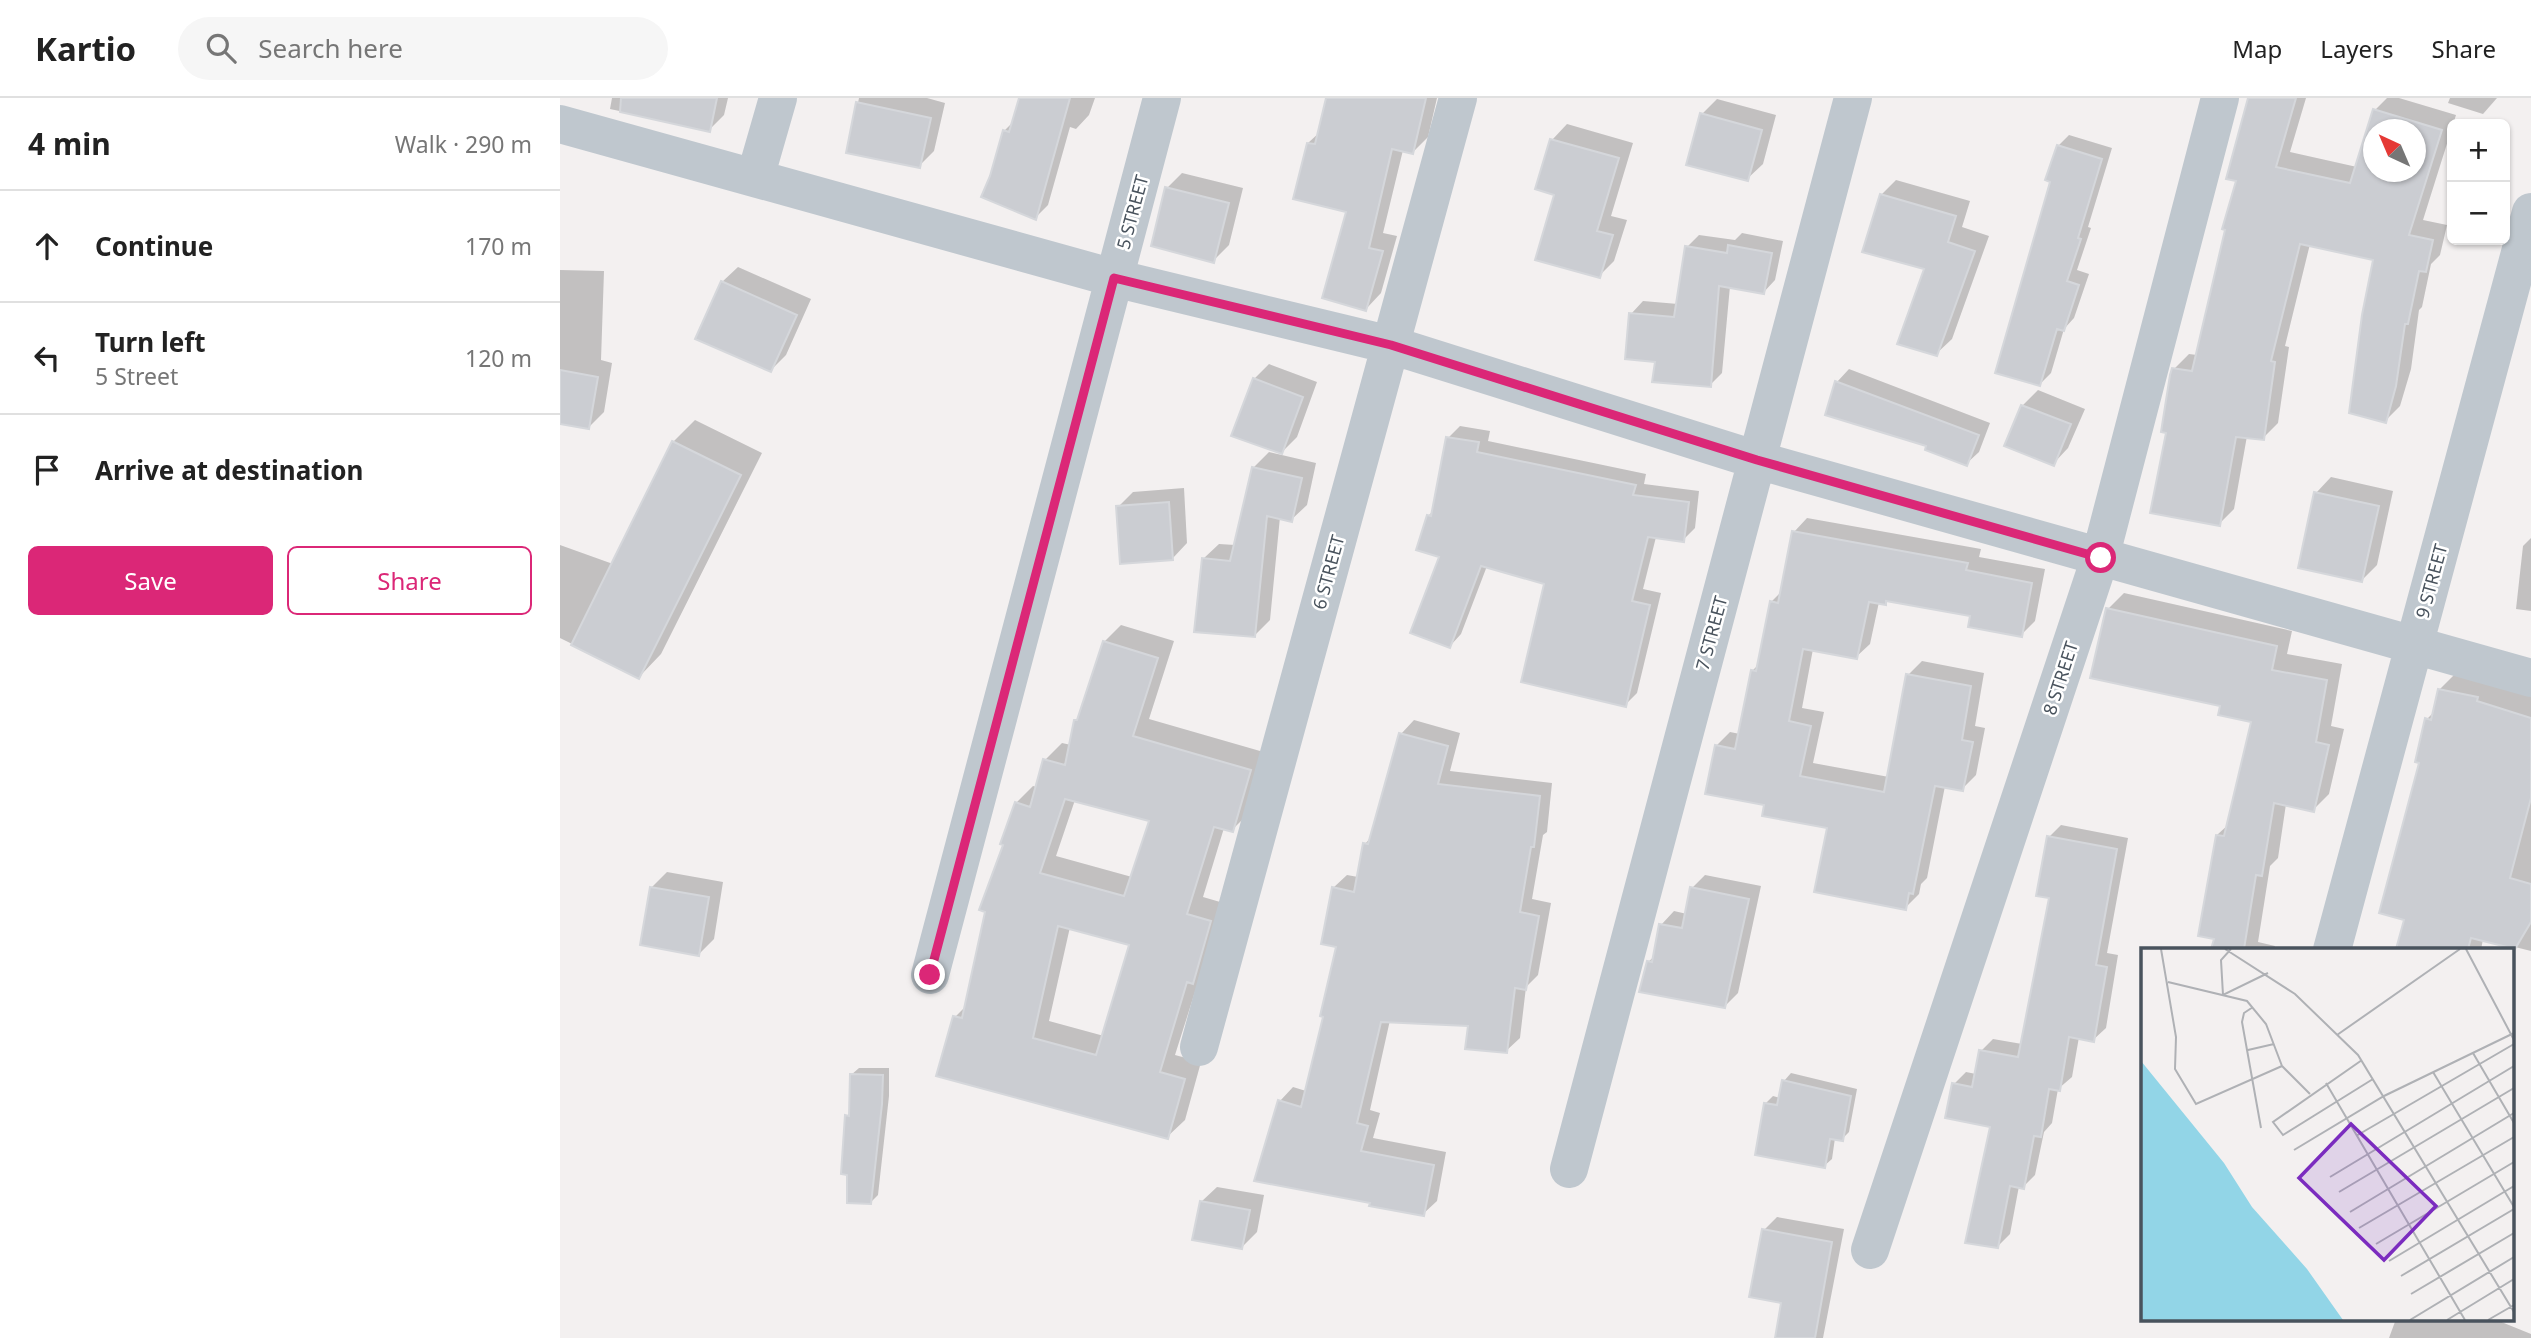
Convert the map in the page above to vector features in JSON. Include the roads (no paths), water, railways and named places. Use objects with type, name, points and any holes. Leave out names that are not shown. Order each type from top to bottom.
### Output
[{"type":"street","points":[[755,178],[778,98]]},
{"type":"street","name":"5 STREET","points":[[930,975],[1162,98]]},
{"type":"street","name":"6 STREET","points":[[1199,1047],[1458,98]]},
{"type":"street","name":"7 STREET","points":[[1569,1169],[1853,98]]},
{"type":"street","name":"8 STREET","points":[[1870,1250],[2101,558],[2220,98]]},
{"type":"street","points":[[560,124],[1114,278],[1391,345],[1757,460],[2413,647],[2531,678]]},
{"type":"street","name":"9 STREET","points":[[2333,948],[2531,212]]}]
